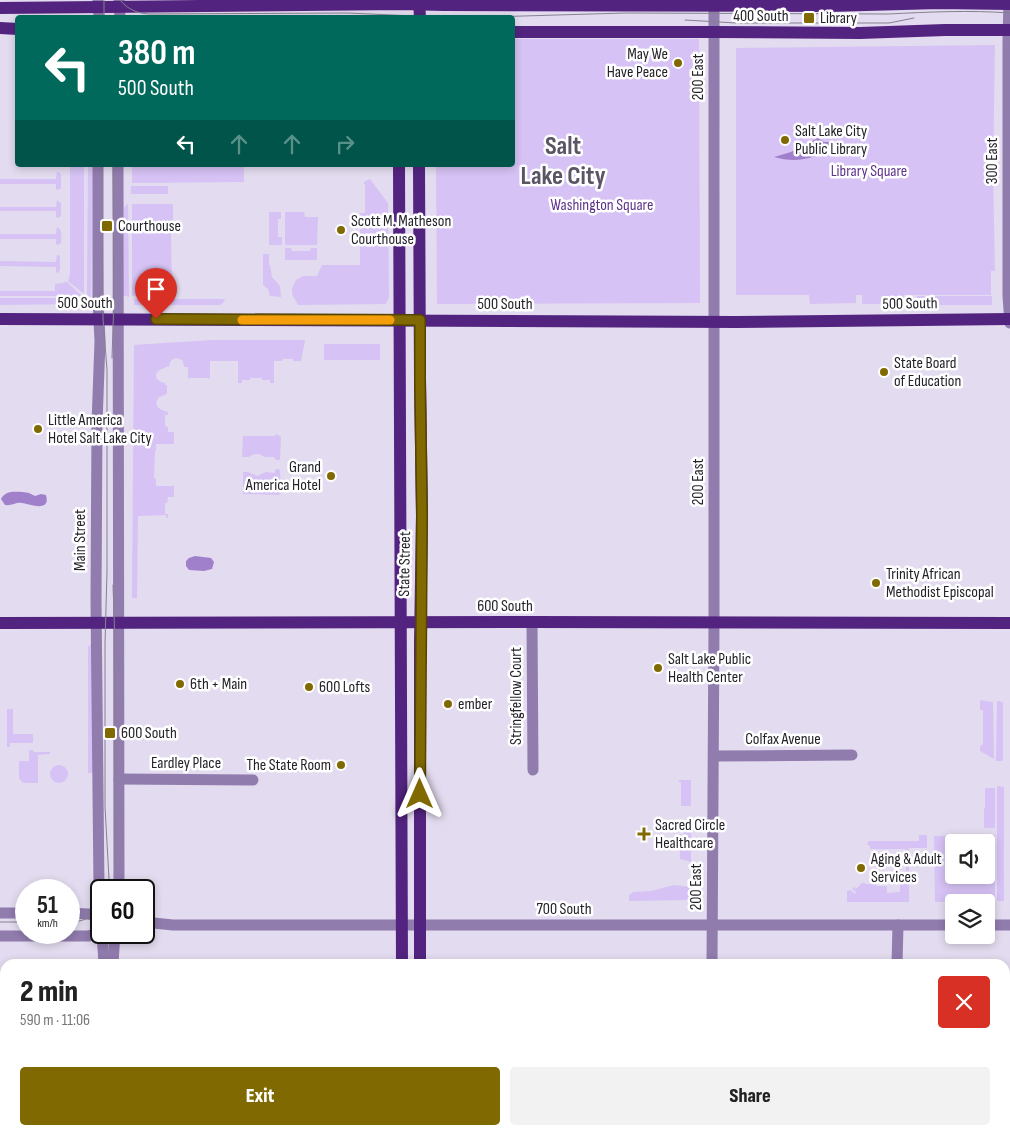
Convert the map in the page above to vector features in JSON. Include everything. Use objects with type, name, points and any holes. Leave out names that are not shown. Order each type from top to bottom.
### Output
[{"type":"main road","name":"400 South","points":[[0,8],[119,8],[260,3],[419,7],[714,3],[862,5],[1009,3]]},
{"type":"main road","points":[[0,28],[15,29]]},
{"type":"main road","name":"400 South","points":[[515,32],[860,33],[1009,30]]},
{"type":"main road","name":"State Street","points":[[399,167],[402,959]]},
{"type":"main road","name":"State Street","points":[[419,167],[422,515],[420,959]]},
{"type":"main road","name":"500 South","points":[[0,319],[714,322],[1010,320]]},
{"type":"main road","name":"600 South","points":[[0,623],[1010,623]]},
{"type":"street","name":"200 East","points":[[712,959],[714,756],[714,3]]},
{"type":"street","name":"300 East","points":[[1009,3],[1008,296],[1010,320]]},
{"type":"street","name":"Main Street","points":[[98,167],[100,369],[97,424],[99,879]]},
{"type":"street","points":[[118,167],[119,879]]},
{"type":"street","name":"Stringfellow Court","points":[[532,622],[532,770]]},
{"type":"street","name":"Colfax Avenue","points":[[714,756],[852,755]]},
{"type":"street","name":"Eardley Place","points":[[119,779],[253,780]]},
{"type":"street","points":[[0,913],[15,913]]},
{"type":"street","name":"700 South","points":[[155,923],[173,925],[945,925]]},
{"type":"street","name":"700 South","points":[[155,927],[173,925]]},
{"type":"street","points":[[897,959],[898,925]]},
{"type":"street","points":[[995,925],[1010,925]]},
{"type":"street","points":[[0,936],[90,936]]},
{"type":"street","points":[[104,944],[104,959]]},
{"type":"street","points":[[113,959],[115,944]]},
{"type":"green space","name":"Washington Square","points":[[515,39],[699,39],[700,303],[437,304],[436,167],[515,167]]},
{"type":"green space","name":"Library Square","points":[[995,45],[993,172],[995,271],[991,271],[991,295],[904,295],[904,304],[862,304],[862,295],[856,295],[856,303],[810,304],[809,295],[736,295],[736,48]]},
{"type":"green space","points":[[70,167],[84,167],[84,293],[68,281],[70,275]]},
{"type":"green space","points":[[88,167],[93,167],[91,297],[87,295]]},
{"type":"green space","points":[[132,167],[244,167],[244,182],[132,183]]},
{"type":"green space","points":[[57,172],[61,175],[61,188],[58,190],[56,189],[56,184],[0,184],[0,179],[56,179]]},
{"type":"green space","points":[[370,179],[388,203],[389,297],[386,304],[298,305],[292,294],[292,288],[296,280],[303,276],[317,276],[322,265],[360,265],[360,213],[365,213],[364,182]]},
{"type":"green space","points":[[131,186],[168,186],[168,194],[131,194]]},
{"type":"green space","points":[[57,200],[61,203],[61,216],[58,218],[56,217],[56,211],[0,211],[0,207],[56,207]]},
{"type":"green space","points":[[128,204],[129,297],[123,295],[124,209]]},
{"type":"green space","points":[[132,204],[173,204],[173,231],[171,232],[172,296],[132,296]]},
{"type":"green space","points":[[269,212],[281,212],[281,219],[278,219],[278,237],[282,237],[282,245],[269,245]]},
{"type":"green space","points":[[285,212],[304,212],[305,217],[318,217],[317,245],[285,245]]},
{"type":"green space","points":[[57,227],[61,234],[61,243],[58,245],[56,244],[56,239],[0,239],[0,234],[56,234]]},
{"type":"green space","points":[[285,248],[291,248],[292,251],[310,251],[311,248],[317,248],[317,260],[285,260]]},
{"type":"green space","points":[[263,254],[269,254],[272,277],[280,286],[281,297],[270,296],[268,289],[263,285]]},
{"type":"green space","points":[[57,255],[60,257],[60,270],[58,273],[56,272],[56,267],[0,266],[0,261],[56,262]]},
{"type":"green space","points":[[67,282],[81,296],[0,296],[0,291],[55,291],[55,284]]},
{"type":"green space","points":[[917,296],[992,296],[992,305],[917,305]]},
{"type":"green space","points":[[0,298],[83,298],[83,304],[0,305]]},
{"type":"green space","points":[[134,299],[225,299],[220,305],[134,305]]},
{"type":"green space","points":[[212,340],[305,340],[301,361],[283,359],[282,361],[274,361],[274,383],[270,383],[270,380],[262,380],[262,378],[250,378],[250,380],[242,380],[242,383],[238,383],[238,361],[210,361],[210,379],[188,379],[188,367],[184,367],[183,361],[178,359],[172,360],[169,367],[158,371],[156,376],[158,380],[167,385],[167,394],[159,397],[156,403],[160,409],[168,412],[168,415],[165,415],[165,426],[168,427],[168,432],[174,432],[174,444],[156,444],[154,478],[156,479],[156,486],[174,486],[174,497],[168,497],[167,503],[165,503],[165,514],[168,514],[168,518],[166,518],[166,515],[138,516],[137,598],[132,598],[134,345]]},
{"type":"green space","points":[[324,344],[380,344],[380,360],[324,360]]},
{"type":"green space","points":[[277,434],[281,437],[279,460],[259,454],[242,457],[243,436],[274,436]]},
{"type":"green space","points":[[277,469],[280,470],[281,493],[279,495],[243,494],[243,472],[257,476],[266,472],[275,473]]},
{"type":"green space","points":[[92,644],[95,773],[88,773],[88,646]]},
{"type":"green space","points":[[980,700],[993,702],[994,759],[980,751],[980,746],[983,744],[983,710],[980,710]]},
{"type":"green space","points":[[997,701],[1003,702],[1002,761],[996,761]]},
{"type":"green space","points":[[7,709],[13,709],[13,734],[33,734],[33,743],[10,743],[10,747],[7,747]]},
{"type":"green space","points":[[29,750],[34,752],[50,752],[50,754],[38,755],[38,783],[23,783],[19,778],[19,761],[29,761]]},
{"type":"green space","points":[[59,765],[65,768],[68,774],[65,780],[59,783],[53,780],[50,774],[53,768]]},
{"type":"green space","points":[[679,780],[691,780],[691,806],[681,806],[681,782]]},
{"type":"green space","points":[[997,786],[1004,787],[1004,901],[997,900]]},
{"type":"green space","points":[[985,788],[995,788],[995,828],[984,828]]},
{"type":"green space","points":[[691,828],[691,862],[680,859],[680,834],[684,835],[683,829]]},
{"type":"green space","points":[[919,835],[927,835],[927,848],[909,848],[907,855],[905,849],[870,849],[870,846],[867,844],[869,841],[919,841]]},
{"type":"green space","points":[[934,836],[945,836],[945,884],[995,884],[995,894],[945,894],[945,902],[935,902]]},
{"type":"green space","points":[[906,859],[909,861],[909,902],[847,902],[847,891],[850,890],[855,894],[856,892],[852,889],[854,887],[856,889],[862,883],[887,886],[887,893],[900,892],[900,882],[906,881]]},
{"type":"green space","points":[[674,885],[691,887],[690,900],[629,901],[629,895],[633,892],[651,891]]},
{"type":"shaded area","points":[[818,138],[824,142],[831,142],[832,146],[819,154],[804,159],[790,160],[774,157],[791,152]]},
{"type":"shaded area","points":[[23,492],[35,496],[46,495],[47,501],[43,506],[20,503],[5,505],[1,499],[8,493]]},
{"type":"shaded area","points":[[195,556],[211,558],[214,562],[212,569],[204,571],[189,570],[186,566],[186,561]]},
{"type":"tram line","points":[[104,0],[104,15]]},
{"type":"tram line","points":[[120,0],[134,11],[151,14],[348,13],[392,15]]},
{"type":"tram line","points":[[515,16],[625,13],[888,14],[964,11],[1010,13]]},
{"type":"tram line","points":[[685,20],[736,23],[889,23],[914,18]]},
{"type":"tram line","points":[[102,167],[103,319],[107,370],[105,807],[109,879]]},
{"type":"tram line","points":[[112,358],[114,298],[113,167]]},
{"type":"tram line","points":[[113,585],[115,644],[115,868]]},
{"type":"tram line","points":[[80,921],[90,917]]},
{"type":"tram line","points":[[0,922],[15,922]]},
{"type":"slow traffic","points":[[242,320],[390,320]]},
{"type":"place","name":"Library","points":[[809,18]]},
{"type":"place","name":"May We Have Peace","points":[[678,63]]},
{"type":"place","name":"Salt Lake City Public Library","points":[[785,140]]},
{"type":"place","name":"Courthouse","points":[[107,226]]},
{"type":"place","name":"Scott M. Matheson Courthouse","points":[[341,230]]},
{"type":"place","name":"State Board of Education","points":[[884,372]]},
{"type":"place","name":"Little America Hotel Salt Lake City","points":[[38,429]]},
{"type":"place","name":"Grand America Hotel","points":[[331,476]]},
{"type":"place","name":"Trinity African Methodist Episcopal","points":[[876,583]]},
{"type":"place","name":"Salt Lake Public Health Center","points":[[658,668]]},
{"type":"place","name":"6th + Main","points":[[180,684]]},
{"type":"place","name":"600 Lofts","points":[[309,687]]},
{"type":"place","name":"ember","points":[[448,704]]},
{"type":"place","name":"600 South","points":[[110,733]]},
{"type":"place","name":"The State Room","points":[[341,765]]},
{"type":"place","name":"Sacred Circle Healthcare","points":[[644,834]]},
{"type":"place","name":"Aging & Adult Services","points":[[861,868]]},
{"type":"district","name":"Salt Lake City","points":[[563,161]]},
{"type":"route","points":[[156,319],[420,320],[422,515],[420,794]]}]
